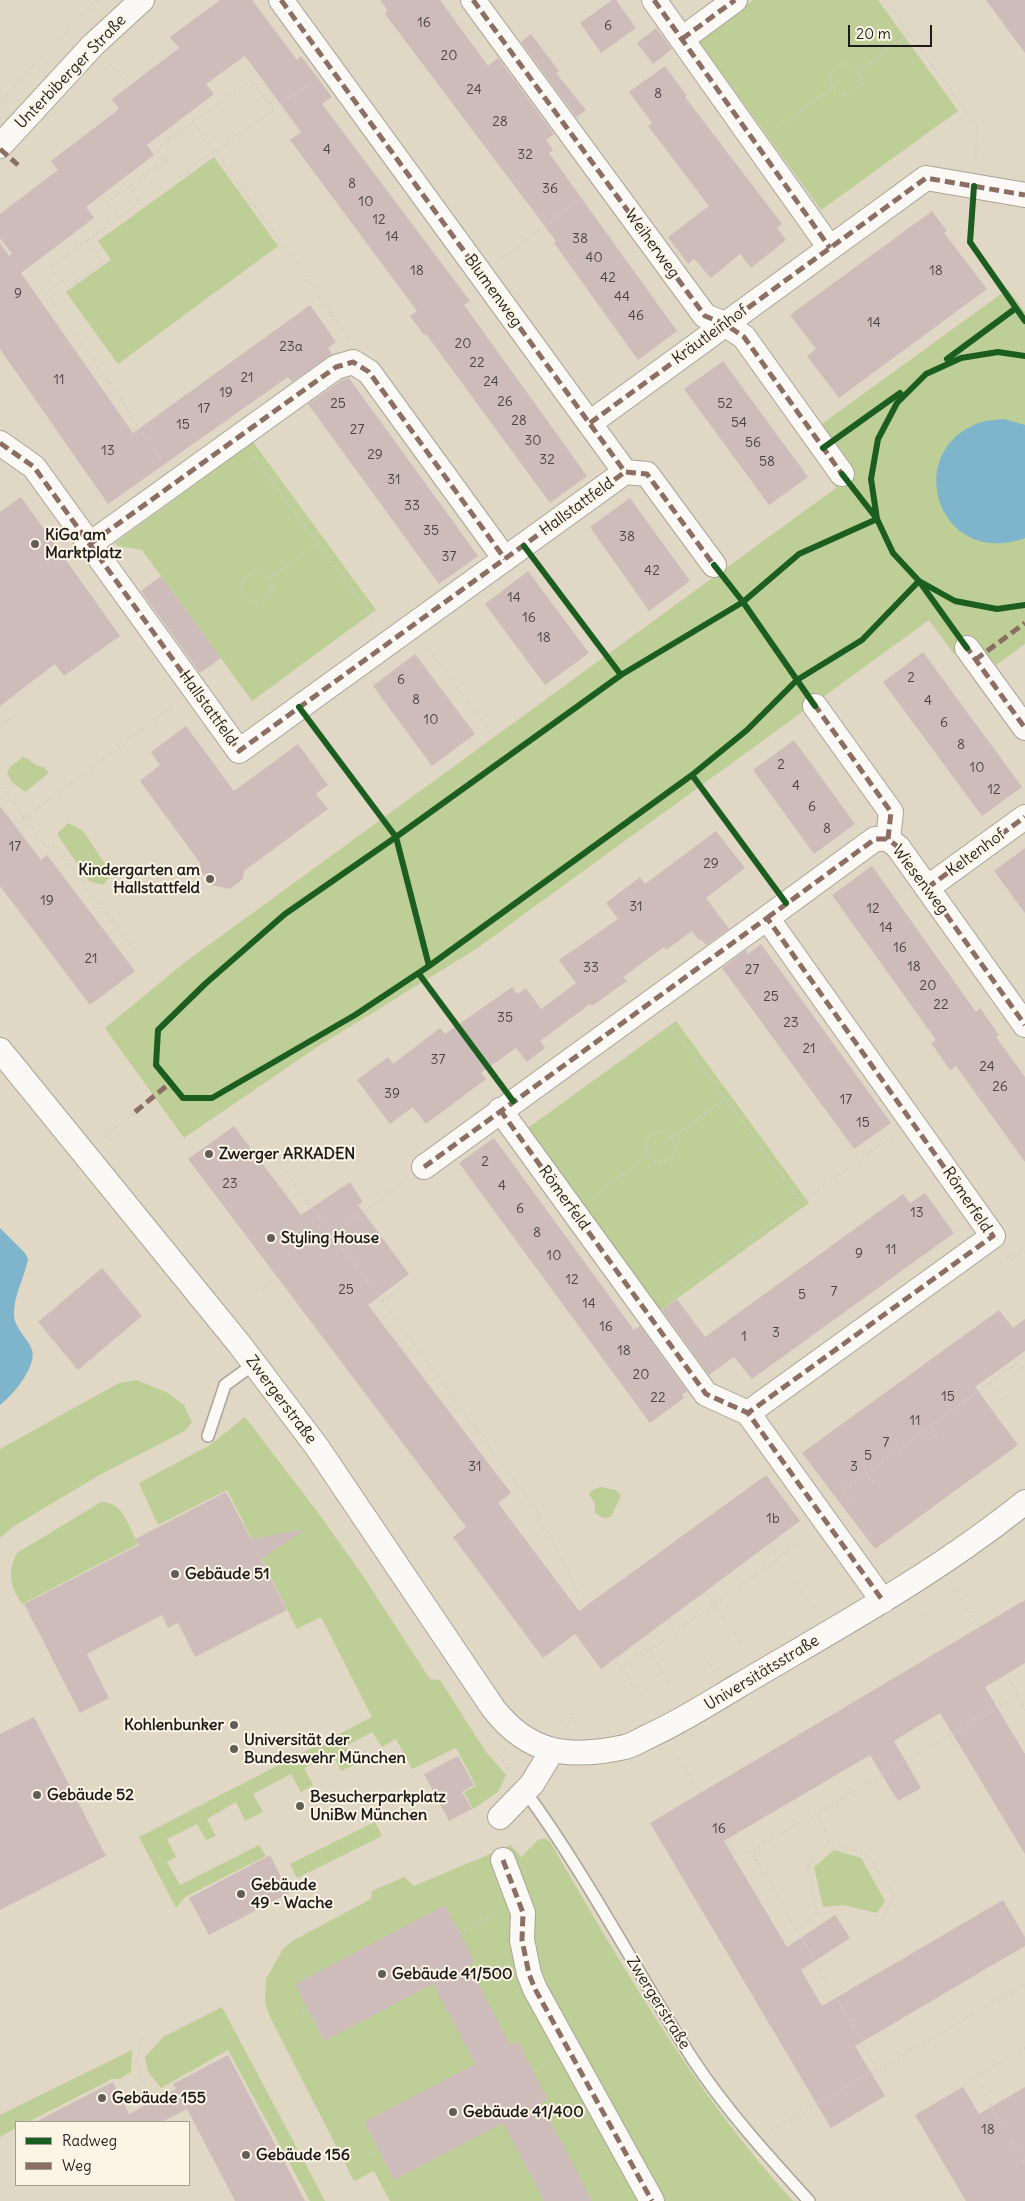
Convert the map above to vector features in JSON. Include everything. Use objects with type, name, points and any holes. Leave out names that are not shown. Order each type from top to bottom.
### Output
[{"type":"street","name":"Unterbiberger Straße","points":[[0,146],[93,45],[142,0]]},
{"type":"street","name":"Blumenweg","points":[[281,0],[625,472]]},
{"type":"street","name":"Weiherweg","points":[[473,0],[705,316],[725,324],[744,337],[842,474]]},
{"type":"street","points":[[654,0],[830,248]]},
{"type":"street","points":[[682,39],[735,0]]},
{"type":"street","name":"Kräutleinhof","points":[[590,423],[926,178],[1025,195]]},
{"type":"street","points":[[90,544],[336,367],[353,362],[369,372],[505,559]]},
{"type":"street","name":"Hallstattfeld","points":[[0,443],[34,467],[239,751],[625,472]]},
{"type":"street","points":[[625,472],[647,474],[714,565]]},
{"type":"street","points":[[967,648],[1025,728]]},
{"type":"street","name":"Wiesenweg","points":[[815,706],[891,812],[888,839],[898,847],[1025,1025]]},
{"type":"street","name":"Keltenhof","points":[[927,888],[1025,817]]},
{"type":"street","points":[[424,1167],[875,839],[888,839]]},
{"type":"street","name":"Römerfeld","points":[[748,1413],[993,1236],[767,918]]},
{"type":"street","name":"Zwergerstraße","points":[[0,1050],[254,1364],[317,1447],[506,1725],[537,1746],[552,1751]]},
{"type":"street","name":"Römerfeld","points":[[500,1110],[706,1394],[748,1413],[883,1601]]},
{"type":"street","name":"Universitätsstraße","points":[[552,1751],[581,1753],[628,1746],[676,1724],[883,1601],[982,1537],[1025,1502]]},
{"type":"street","points":[[500,1817],[532,1784],[552,1751]]},
{"type":"street","points":[[503,1860],[523,1912],[522,1940],[529,1974],[535,1989],[652,2201]]},
{"type":"lane","points":[[208,1436],[225,1385],[254,1364]]},
{"type":"lane","name":"Zwergerstraße","points":[[525,1791],[554,1831],[695,2063],[754,2140],[810,2201]]},
{"type":"path","points":[[0,103],[46,51],[97,0]]},
{"type":"path","points":[[885,0],[978,128],[974,186]]},
{"type":"path","points":[[858,71],[910,34]]},
{"type":"path","points":[[850,64],[858,71],[860,80],[856,89],[842,93],[833,87],[831,74],[837,66],[850,64]]},
{"type":"path","points":[[274,109],[252,81],[156,149],[178,178],[215,152],[331,68]]},
{"type":"path","points":[[755,142],[833,87]]},
{"type":"path","points":[[193,122],[356,347],[353,362]]},
{"type":"path","points":[[164,132],[169,139]]},
{"type":"path","points":[[118,218],[107,202],[165,161]]},
{"type":"path","points":[[481,274],[606,181]]},
{"type":"path","points":[[87,240],[103,262],[67,288],[51,266],[87,240],[118,218],[140,203],[129,187]]},
{"type":"path","points":[[62,281],[46,292],[176,482]]},
{"type":"path","points":[[239,437],[390,642]]},
{"type":"path","points":[[269,578],[317,544]]},
{"type":"path","points":[[257,572],[269,578],[272,588],[264,600],[254,601],[246,596],[242,583],[248,575],[257,572]]},
{"type":"path","points":[[412,626],[492,734]]},
{"type":"path","points":[[15,826],[195,690]]},
{"type":"path","points":[[0,725],[16,713]]},
{"type":"path","points":[[0,784],[43,845],[56,846],[132,947]]},
{"type":"path","points":[[653,1000],[802,1202]]},
{"type":"path","points":[[672,1138],[726,1099]]},
{"type":"path","points":[[83,1154],[135,1112]]},
{"type":"path","points":[[648,1314],[912,1121]]},
{"type":"path","points":[[660,1132],[672,1138],[675,1148],[667,1160],[657,1161],[648,1156],[645,1143],[651,1135],[660,1132]]},
{"type":"path","points":[[573,1211],[648,1156]]},
{"type":"path","points":[[322,1244],[424,1167]]},
{"type":"path","points":[[286,1172],[541,1516],[537,1519],[562,1556],[564,1566],[579,1598],[580,1610]]},
{"type":"path","points":[[262,1289],[277,1277]]},
{"type":"path","points":[[383,1301],[403,1286]]},
{"type":"path","points":[[851,1503],[842,1492],[1018,1362],[1025,1371]]},
{"type":"path","points":[[990,1383],[1002,1400]]},
{"type":"path","points":[[930,1427],[938,1439]]},
{"type":"path","points":[[866,1474],[875,1486]]},
{"type":"path","points":[[621,1668],[641,1653],[649,1651],[799,1542]]},
{"type":"path","points":[[769,1545],[829,1632]]},
{"type":"path","points":[[938,1566],[980,1627]]},
{"type":"path","points":[[705,1592],[743,1643]]},
{"type":"path","points":[[920,1610],[924,1617]]},
{"type":"path","points":[[640,1639],[670,1682]]},
{"type":"path","points":[[614,1658],[641,1695]]},
{"type":"path","points":[[708,1662],[716,1674]]},
{"type":"path","points":[[1008,1673],[1025,1710]]},
{"type":"path","points":[[720,1828],[734,1853],[751,1851],[1025,1691]]},
{"type":"path","points":[[677,1758],[700,1793]]},
{"type":"path","points":[[818,1812],[830,1841],[868,1856],[894,1895],[882,1920]]},
{"type":"path","points":[[796,1928],[817,1915],[808,1866],[830,1841]]},
{"type":"path","points":[[751,1851],[877,2068]]},
{"type":"path","points":[[460,1933],[519,1901]]},
{"type":"path","points":[[754,2140],[1025,1984]]},
{"type":"path","points":[[298,2015],[308,2011]]},
{"type":"path","points":[[142,2038],[136,2062],[152,2101]]},
{"type":"path","points":[[1025,2048],[974,2077],[1025,2164]]},
{"type":"path","points":[[372,2153],[378,2150]]},
{"type":"green space","points":[[753,0],[878,0],[958,111],[821,210],[698,40]]},
{"type":"green space","points":[[214,157],[278,246],[118,364],[66,292],[111,260],[98,241]]},
{"type":"green space","points":[[1008,289],[1025,312],[1025,644],[996,665],[975,638],[954,654],[929,620],[476,949],[317,1047],[184,1138],[105,1028],[184,963],[836,488],[801,439]]},
{"type":"green space","points":[[253,442],[376,610],[252,701],[142,550],[118,546],[115,543]]},
{"type":"green space","points":[[23,757],[44,767],[49,773],[25,792],[12,782],[7,773],[10,767]]},
{"type":"green space","points":[[68,823],[83,831],[112,874],[103,885],[89,881],[57,834]]},
{"type":"green space","points":[[676,1021],[809,1203],[657,1313],[525,1130]]},
{"type":"green space","points":[[136,1380],[168,1393],[184,1405],[192,1422],[185,1431],[103,1473],[14,1526],[0,1538],[0,1449],[119,1383]]},
{"type":"green space","points":[[245,1417],[319,1514],[361,1573],[430,1679],[440,1680],[486,1752],[506,1775],[498,1792],[473,1809],[464,1792],[476,1786],[456,1748],[412,1769],[396,1739],[382,1747],[372,1732],[346,1746],[356,1764],[341,1771],[332,1753],[304,1768],[313,1785],[301,1792],[291,1774],[253,1794],[263,1812],[245,1821],[236,1802],[207,1819],[216,1836],[206,1840],[197,1824],[167,1839],[176,1857],[167,1862],[180,1885],[259,1845],[266,1856],[185,1897],[176,1908],[139,1837],[372,1717],[321,1617],[297,1629],[227,1490],[158,1525],[139,1483],[210,1445]]},
{"type":"green space","points":[[601,1487],[616,1490],[621,1495],[611,1517],[603,1518],[595,1513],[595,1504],[589,1494],[592,1490]]},
{"type":"green space","points":[[101,1502],[109,1503],[120,1511],[125,1517],[138,1544],[22,1604],[11,1579],[12,1566],[17,1553]]},
{"type":"green space","points":[[375,1822],[382,1836],[297,1878],[290,1864]]},
{"type":"green space","points":[[545,1838],[550,1842],[633,1982],[692,2073],[757,2160],[793,2201],[390,2201],[374,2171],[354,2181],[270,2017],[265,2003],[266,1979],[283,1949],[294,1940],[371,1899],[372,1891],[404,1877],[414,1886],[511,1845],[521,1857],[538,1840]]},
{"type":"green space","points":[[834,1850],[861,1858],[885,1901],[877,1913],[843,1905],[823,1907],[814,1867]]},
{"type":"green space","points":[[222,2007],[325,2201],[310,2201],[228,2050],[161,2088],[148,2072],[145,2057],[163,2037]]},
{"type":"green space","points":[[132,2050],[131,2072],[120,2079],[112,2079],[30,2121],[15,2121],[15,2129],[0,2137],[0,2115]]},
{"type":"water","points":[[1004,419],[1025,425],[1025,538],[995,543],[970,537],[951,522],[940,502],[936,479],[942,456],[957,436],[982,422]]},
{"type":"water","points":[[0,1228],[25,1253],[28,1259],[15,1301],[14,1316],[17,1325],[32,1350],[33,1357],[22,1380],[11,1395],[0,1405]]},
{"type":"building","points":[[220,0],[252,0],[297,60],[301,56],[332,97],[322,104],[470,301],[464,305],[587,476],[550,503],[426,334],[424,335],[410,316],[417,311],[290,140],[301,132],[245,56],[206,84],[214,94],[147,145],[154,155],[86,207],[94,218],[21,273],[133,433],[310,305],[336,342],[328,348],[332,354],[292,382],[288,377],[108,504],[0,349],[0,243],[9,256],[12,254],[0,238],[0,214],[58,170],[51,161],[119,109],[112,99],[179,48],[170,37]]},
{"type":"building","points":[[380,0],[440,0],[488,66],[498,58],[554,134],[546,140],[553,150],[549,153],[677,331],[638,360],[554,243],[556,241],[385,14],[388,11]]},
{"type":"building","points":[[612,0],[616,0],[636,28],[601,53],[580,23]]},
{"type":"building","points":[[986,0],[1025,0],[1025,53],[1005,26]]},
{"type":"building","points":[[656,28],[672,49],[653,64],[637,43]]},
{"type":"building","points":[[531,34],[559,71],[556,73],[586,110],[576,117],[521,42]]},
{"type":"building","points":[[665,66],[687,96],[685,97],[782,224],[777,228],[786,240],[751,268],[740,254],[711,278],[694,259],[688,264],[668,237],[709,206],[648,126],[652,123],[629,92]]},
{"type":"building","points":[[932,211],[947,231],[944,233],[987,289],[839,398],[807,356],[816,349],[790,315]]},
{"type":"building","points":[[723,361],[808,477],[769,505],[684,389]]},
{"type":"building","points":[[349,378],[478,556],[439,584],[308,404],[342,380]]},
{"type":"building","points":[[21,497],[120,636],[64,676],[55,664],[0,706],[0,512]]},
{"type":"building","points":[[630,498],[690,581],[649,611],[590,527]]},
{"type":"building","points":[[528,571],[589,653],[545,685],[485,604]]},
{"type":"building","points":[[161,576],[221,658],[200,673],[141,591]]},
{"type":"building","points":[[923,652],[1022,787],[982,816],[883,682]]},
{"type":"building","points":[[415,654],[475,734],[432,766],[373,686]]},
{"type":"building","points":[[186,726],[234,791],[298,744],[328,785],[316,794],[328,809],[244,871],[243,879],[230,889],[211,885],[200,870],[200,863],[140,781],[160,765],[151,752]]},
{"type":"building","points":[[794,740],[855,824],[814,854],[753,770]]},
{"type":"building","points":[[0,806],[41,860],[47,855],[135,971],[90,1005],[0,886]]},
{"type":"building","points":[[716,831],[745,868],[706,898],[729,929],[706,945],[692,931],[666,950],[664,947],[623,977],[627,981],[592,1006],[590,1004],[540,1041],[545,1048],[527,1062],[516,1048],[481,1073],[486,1079],[426,1124],[413,1107],[390,1124],[357,1080],[388,1057],[393,1064],[440,1028],[445,1034],[512,987],[517,994],[526,988],[541,1009],[576,983],[559,960],[618,919],[606,903],[640,877],[645,884]]},
{"type":"building","points":[[1025,848],[1025,913],[994,871]]},
{"type":"building","points":[[872,866],[976,1012],[980,1008],[999,1035],[996,1037],[1025,1077],[1025,1162],[956,1066],[950,1070],[931,1043],[936,1040],[832,895]]},
{"type":"building","points":[[761,944],[891,1123],[854,1149],[722,968],[746,950],[748,954]]},
{"type":"building","points":[[234,1126],[301,1215],[350,1182],[363,1202],[358,1205],[409,1274],[368,1305],[511,1493],[498,1503],[579,1611],[766,1475],[800,1521],[601,1669],[575,1634],[543,1658],[453,1537],[466,1527],[188,1159]]},
{"type":"building","points":[[494,1138],[634,1330],[640,1326],[687,1391],[682,1395],[684,1398],[650,1423],[459,1163]]},
{"type":"building","points":[[925,1193],[954,1233],[752,1379],[734,1357],[709,1375],[662,1310],[677,1299],[705,1337],[903,1194],[910,1203]]},
{"type":"building","points":[[102,1268],[142,1316],[78,1370],[38,1322]]},
{"type":"building","points":[[999,1310],[1013,1328],[1025,1319],[1025,1351],[975,1387],[1018,1445],[875,1549],[802,1453]]},
{"type":"building","name":"Gebäude 51","points":[[226,1492],[251,1539],[306,1529],[261,1559],[287,1610],[195,1657],[178,1623],[168,1628],[162,1615],[87,1654],[109,1698],[80,1713],[24,1604],[139,1545],[135,1539]]},
{"type":"building","points":[[1025,1600],[1025,1663],[985,1687],[1025,1754],[1025,1854],[940,1713],[894,1741],[921,1788],[898,1801],[870,1755],[724,1841],[787,1947],[835,1915],[850,1938],[801,1970],[822,2006],[1003,1900],[1025,1937],[1025,1946],[855,2046],[885,2096],[831,2128],[650,1823]]},
{"type":"building","name":"Gebäude 52","points":[[34,1717],[106,1856],[0,1910],[0,1734]]},
{"type":"building","points":[[458,1756],[474,1785],[462,1792],[472,1809],[449,1821],[424,1774]]},
{"type":"building","name":"Gebäude 49 - Wache","points":[[270,1855],[289,1893],[209,1935],[189,1898]]},
{"type":"building","points":[[445,1905],[475,1962],[469,1965],[510,2045],[518,2041],[548,2100],[541,2103],[592,2201],[544,2201],[503,2123],[394,2180],[364,2122],[475,2064],[433,1984],[324,2041],[295,1984]]},
{"type":"building","name":"Gebäude 156","points":[[228,2055],[305,2201],[235,2201],[187,2109],[164,2121],[37,2121],[113,2082],[129,2114],[176,2089],[173,2084]]},
{"type":"building","points":[[963,2087],[979,2114],[1025,2087],[1025,2201],[966,2201],[915,2115]]},
{"type":"marked path","points":[[281,0],[625,472],[647,474],[716,568]]},
{"type":"marked path","points":[[473,0],[705,316],[725,324],[744,337],[844,477]]},
{"type":"marked path","points":[[654,0],[830,248]]},
{"type":"marked path","points":[[682,39],[735,0]]},
{"type":"marked path","points":[[0,149],[18,165]]},
{"type":"marked path","points":[[590,423],[926,178],[1025,195]]},
{"type":"marked path","points":[[90,544],[336,367],[353,362],[369,372],[505,559]]},
{"type":"marked path","points":[[0,443],[34,467],[239,751],[625,472]]},
{"type":"marked path","points":[[975,660],[1025,623]]},
{"type":"marked path","points":[[965,645],[1025,728]]},
{"type":"marked path","points":[[814,704],[891,812],[888,839],[898,847],[1025,1025]]},
{"type":"marked path","points":[[927,888],[1025,817]]},
{"type":"marked path","points":[[767,918],[875,839],[888,839]]},
{"type":"marked path","points":[[424,1167],[767,918],[993,1236],[748,1413]]},
{"type":"marked path","points":[[135,1112],[170,1083]]},
{"type":"marked path","points":[[500,1110],[706,1394],[748,1413],[883,1601]]},
{"type":"marked path","points":[[503,1860],[523,1913],[522,1940],[529,1974],[535,1989],[652,2201]]},
{"type":"cycle path","points":[[974,186],[970,242],[1016,308]]},
{"type":"cycle path","points":[[947,359],[1016,308],[1025,321]]},
{"type":"cycle path","points":[[1025,356],[998,352],[961,358],[926,374],[897,403],[878,439],[871,479],[877,519],[893,553],[919,581],[955,601],[997,609],[1025,605]]},
{"type":"cycle path","points":[[823,448],[900,393]]},
{"type":"cycle path","points":[[842,474],[877,519],[799,554],[743,602],[621,675],[396,837],[285,914],[205,984],[158,1030],[156,1065],[183,1098],[212,1098],[355,1015],[429,966],[692,775],[747,730],[797,680],[862,640],[919,581],[967,648]]},
{"type":"cycle path","points":[[524,546],[621,675]]},
{"type":"cycle path","points":[[714,565],[743,602],[815,706]]},
{"type":"cycle path","points":[[299,707],[396,837],[429,966]]},
{"type":"cycle path","points":[[692,775],[786,903]]},
{"type":"cycle path","points":[[419,974],[513,1101]]},
{"type":"place","name":"KiGa am Marktplatz","points":[[35,544]]},
{"type":"place","name":"Kindergarten am Hallstattfeld","points":[[210,879]]},
{"type":"place","name":"Zwerger ARKADEN","points":[[209,1154]]},
{"type":"place","name":"Styling House","points":[[271,1238]]},
{"type":"place","name":"Gebäude 51","points":[[175,1574]]},
{"type":"place","name":"Kohlenbunker","points":[[234,1725]]},
{"type":"place","name":"Universität der Bundeswehr München","points":[[234,1749]]},
{"type":"place","name":"Gebäude 52","points":[[37,1795]]},
{"type":"place","name":"Besucherparkplatz UniBw München","points":[[300,1806]]},
{"type":"place","name":"Gebäude 49 - Wache","points":[[241,1894]]},
{"type":"place","name":"Gebäude 41/500","points":[[382,1974]]},
{"type":"place","name":"Gebäude 155","points":[[102,2098]]},
{"type":"place","name":"Gebäude 41/400","points":[[453,2112]]},
{"type":"place","name":"Gebäude 156","points":[[246,2155]]}]
